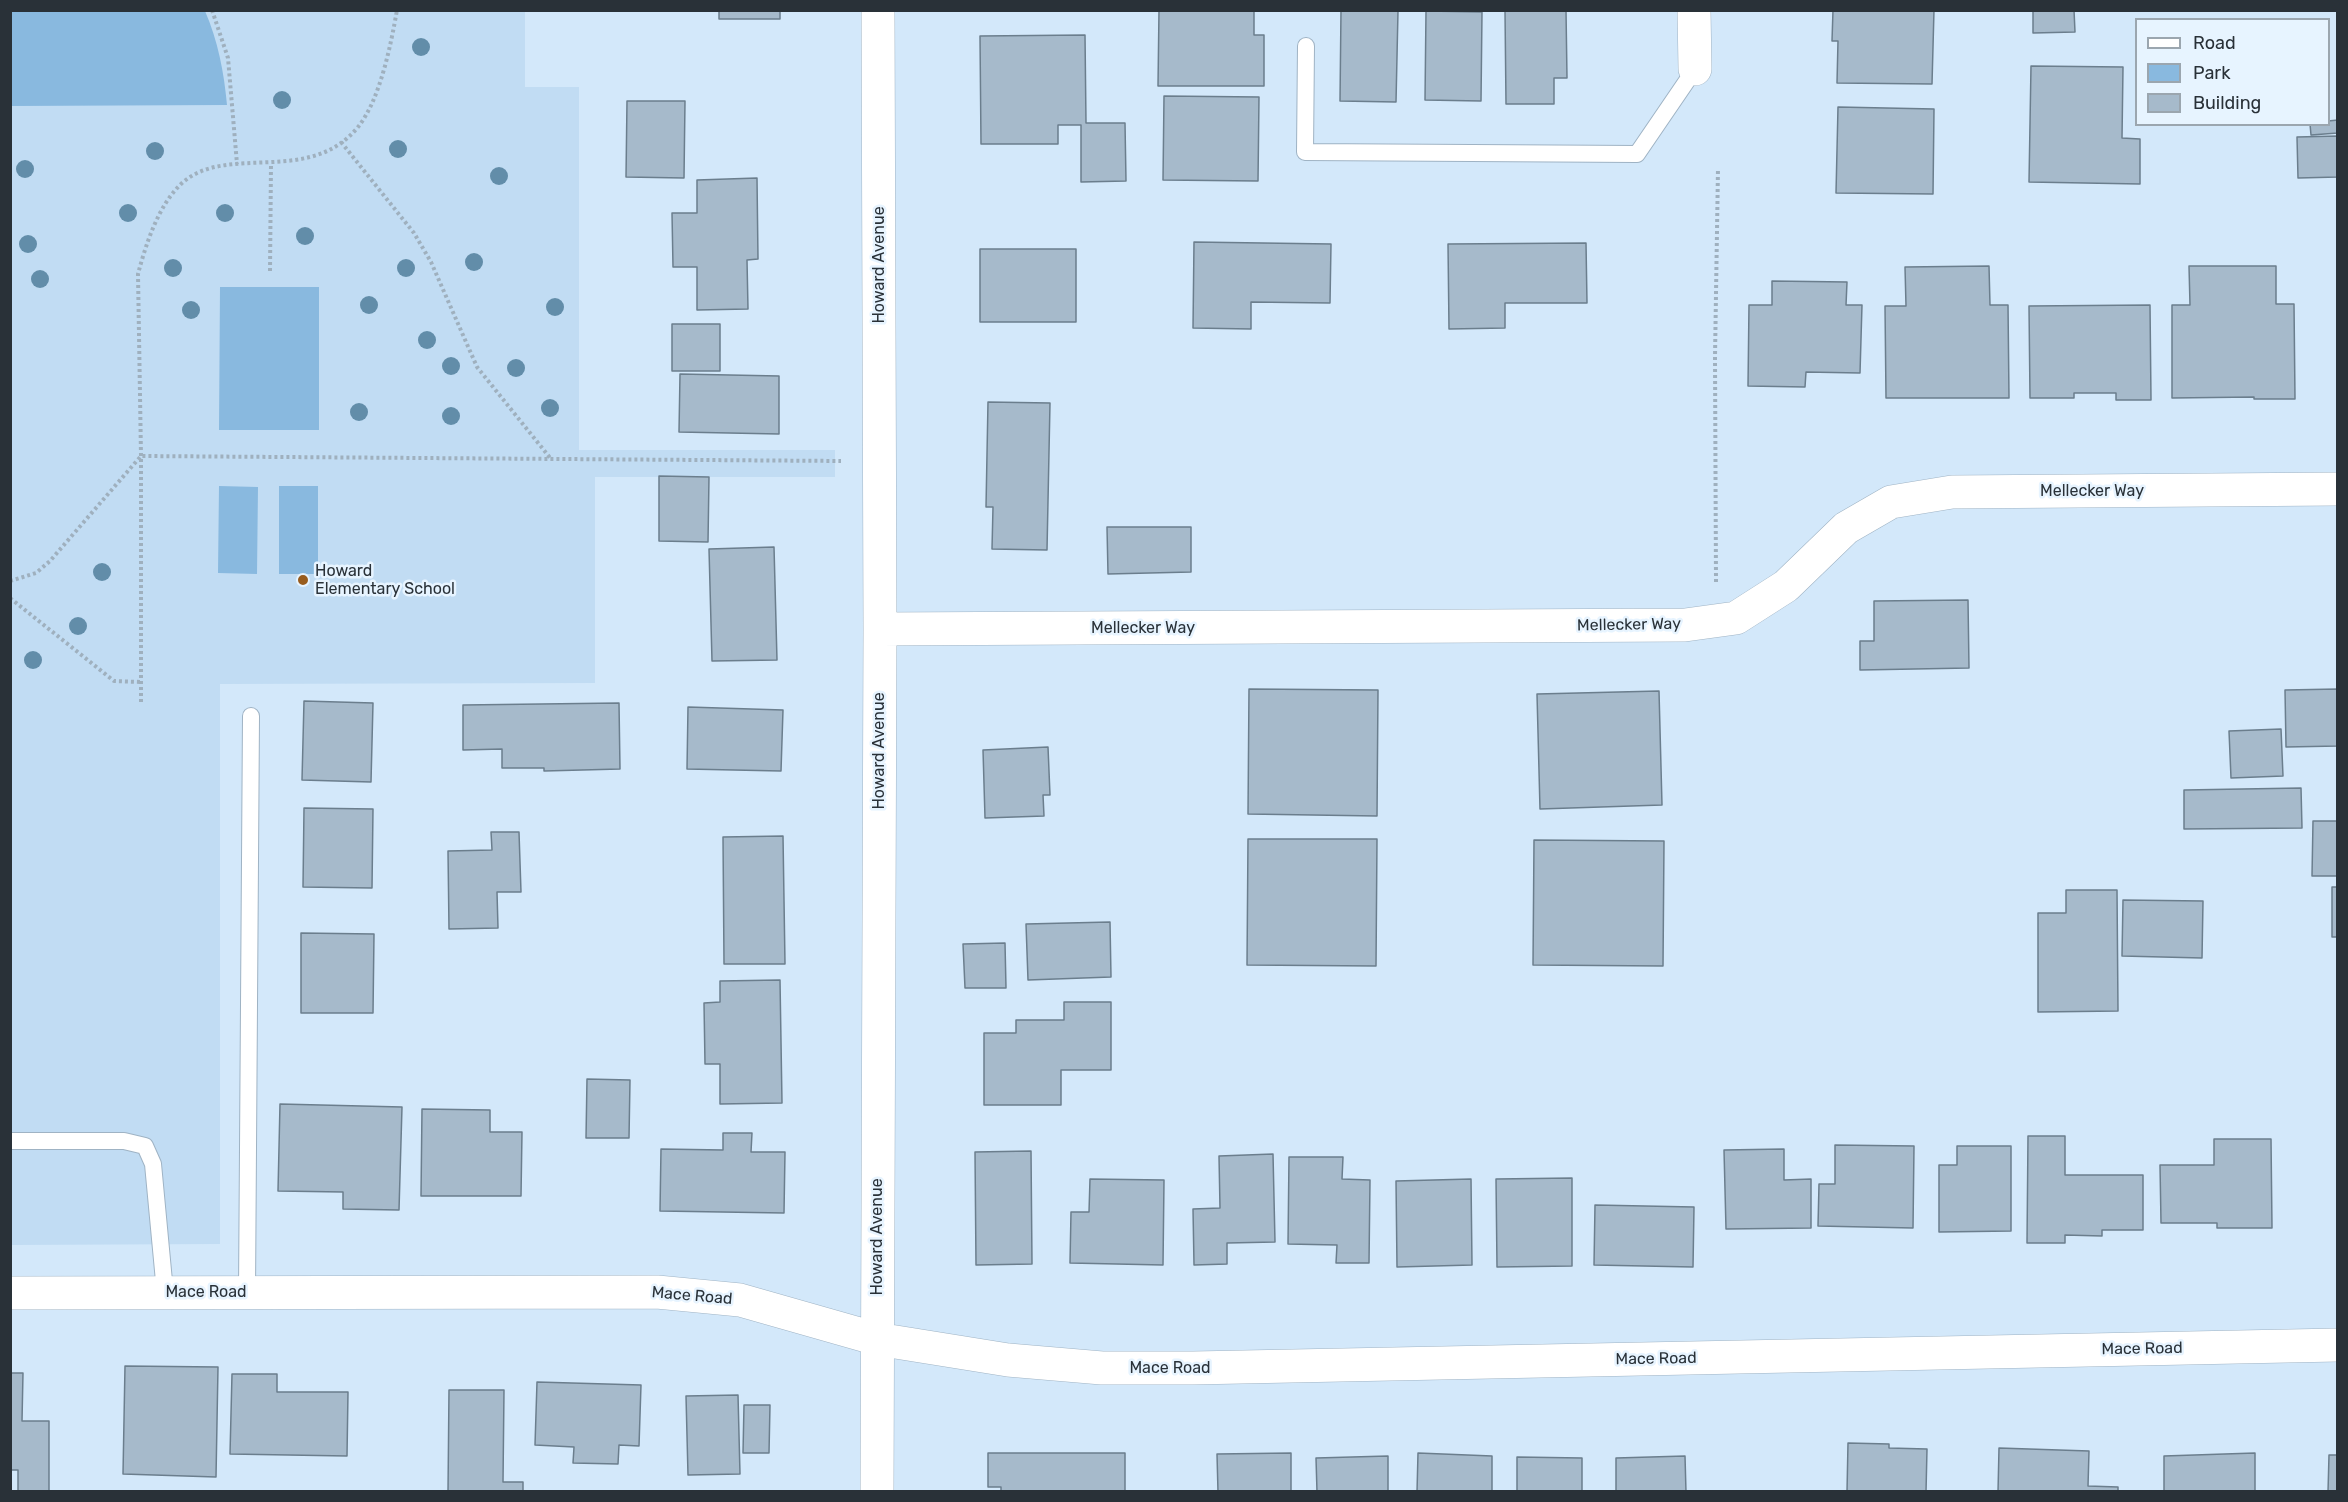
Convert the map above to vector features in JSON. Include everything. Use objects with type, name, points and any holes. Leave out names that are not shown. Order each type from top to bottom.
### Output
[{"type":"street","name":"Howard Avenue","points":[[877,1491],[880,629],[878,10]]},
{"type":"street","points":[[1694,10],[1695,69]]},
{"type":"street","name":"Mellecker Way","points":[[880,629],[1685,625],[1736,618],[1786,586],[1846,528],[1891,502],[1952,492],[2337,489]]},
{"type":"street","name":"Mace Road","points":[[10,1293],[657,1292],[740,1300],[877,1340],[1008,1360],[1102,1368],[2337,1345]]},
{"type":"lane","points":[[1306,46],[1305,152],[1637,154],[1695,69]]},
{"type":"lane","points":[[247,1292],[251,716]]},
{"type":"lane","points":[[10,1141],[124,1141],[145,1146],[153,1164],[165,1292]]},
{"type":"path","points":[[212,10],[228,58],[237,164]]},
{"type":"path","points":[[141,702],[138,274],[144,250],[165,205],[182,183],[207,169],[237,164],[295,161],[320,154],[341,142],[358,127],[371,105],[397,10]]},
{"type":"path","points":[[341,142],[414,233],[431,262],[477,367],[551,459]]},
{"type":"path","points":[[270,271],[271,164]]},
{"type":"path","points":[[1716,588],[1715,357],[1718,168]]},
{"type":"path","points":[[10,581],[36,573],[50,561],[141,456],[879,461]]},
{"type":"path","points":[[10,598],[114,681],[141,682]]},
{"type":"shaded area","name":"Howard Elementary School","points":[[10,11],[525,11],[525,87],[579,87],[579,450],[835,450],[835,477],[595,477],[595,683],[220,684],[220,1244],[11,1245]]},
{"type":"green space","points":[[10,11],[205,11],[220,57],[227,105],[11,106]]},
{"type":"green space","points":[[220,287],[319,287],[319,430],[219,430]]},
{"type":"green space","points":[[219,486],[258,487],[257,574],[218,573]]},
{"type":"green space","points":[[279,486],[318,486],[318,574],[279,574]]},
{"type":"building","points":[[719,10],[780,10],[780,19],[719,19]]},
{"type":"building","points":[[1159,10],[1254,10],[1254,35],[1264,35],[1264,86],[1158,86]]},
{"type":"building","points":[[1341,10],[1398,11],[1396,102],[1340,101]]},
{"type":"building","points":[[1566,10],[1567,78],[1554,78],[1554,104],[1506,104],[1505,11]]},
{"type":"building","points":[[1833,10],[1934,10],[1932,84],[1837,83],[1838,41],[1832,41]]},
{"type":"building","points":[[2033,10],[2074,10],[2075,32],[2033,33]]},
{"type":"building","points":[[1426,11],[1482,12],[1481,101],[1425,100]]},
{"type":"building","points":[[1085,35],[1086,123],[1125,123],[1126,181],[1081,182],[1081,125],[1058,125],[1058,144],[981,144],[980,36]]},
{"type":"building","points":[[2031,66],[2123,67],[2122,138],[2140,139],[2140,184],[2029,182]]},
{"type":"building","points":[[1164,96],[1259,97],[1258,181],[1163,180]]},
{"type":"building","points":[[627,101],[685,101],[684,178],[626,177]]},
{"type":"building","points":[[1838,107],[1934,109],[1933,194],[1836,193]]},
{"type":"building","points":[[2338,120],[2338,133],[2311,135],[2310,126],[2330,126],[2330,121]]},
{"type":"building","points":[[2338,136],[2338,177],[2298,178],[2297,137]]},
{"type":"building","points":[[757,178],[758,259],[747,260],[748,309],[697,310],[697,267],[673,267],[672,213],[697,213],[697,180]]},
{"type":"building","points":[[1194,242],[1331,244],[1330,303],[1251,302],[1251,329],[1193,328]]},
{"type":"building","points":[[1586,243],[1587,303],[1505,303],[1505,328],[1449,329],[1448,244]]},
{"type":"building","points":[[980,249],[1076,249],[1076,322],[980,322]]},
{"type":"building","points":[[1989,266],[1990,305],[2008,305],[2009,398],[1886,398],[1885,306],[1906,306],[1905,267]]},
{"type":"building","points":[[2189,266],[2276,266],[2276,304],[2294,304],[2295,399],[2172,398],[2172,305],[2190,305]]},
{"type":"building","points":[[1772,281],[1847,282],[1846,305],[1862,305],[1860,373],[1806,372],[1805,387],[1748,386],[1749,305],[1772,305]]},
{"type":"building","points":[[2150,305],[2151,400],[2116,400],[2116,393],[2074,393],[2074,398],[2030,398],[2029,306]]},
{"type":"building","points":[[672,324],[720,324],[720,371],[672,371]]},
{"type":"building","points":[[680,374],[779,376],[779,434],[679,432]]},
{"type":"building","points":[[988,402],[1050,403],[1047,550],[992,549],[993,507],[986,507]]},
{"type":"building","points":[[659,476],[709,477],[708,542],[659,541]]},
{"type":"building","points":[[1107,527],[1191,527],[1191,572],[1108,574]]},
{"type":"building","points":[[774,547],[777,660],[712,661],[709,549]]},
{"type":"building","points":[[1968,600],[1969,668],[1860,670],[1860,641],[1874,641],[1874,601]]},
{"type":"building","points":[[1249,689],[1378,690],[1377,816],[1248,814]]},
{"type":"building","points":[[2338,689],[2338,746],[2286,747],[2285,690]]},
{"type":"building","points":[[1659,691],[1662,805],[1540,809],[1537,694]]},
{"type":"building","points":[[304,701],[373,703],[371,782],[302,780]]},
{"type":"building","points":[[619,703],[620,769],[544,771],[544,768],[502,768],[502,749],[463,750],[463,705]]},
{"type":"building","points":[[688,707],[783,710],[781,771],[687,769]]},
{"type":"building","points":[[2281,729],[2283,776],[2231,778],[2229,731]]},
{"type":"building","points":[[1048,747],[1050,795],[1043,795],[1044,816],[985,818],[983,750]]},
{"type":"building","points":[[2301,788],[2302,828],[2184,829],[2184,790]]},
{"type":"building","points":[[304,808],[373,809],[372,888],[303,887]]},
{"type":"building","points":[[2313,821],[2338,821],[2338,876],[2312,876]]},
{"type":"building","points":[[491,832],[519,832],[521,892],[497,892],[498,928],[449,929],[448,851],[492,850]]},
{"type":"building","points":[[783,836],[785,964],[724,964],[723,837]]},
{"type":"building","points":[[1248,839],[1377,839],[1376,966],[1247,965]]},
{"type":"building","points":[[1534,840],[1664,841],[1663,966],[1533,965]]},
{"type":"building","points":[[2332,887],[2338,887],[2338,937],[2332,937]]},
{"type":"building","points":[[2066,890],[2117,890],[2118,1011],[2038,1012],[2038,913],[2066,913]]},
{"type":"building","points":[[2123,900],[2203,901],[2202,958],[2122,956]]},
{"type":"building","points":[[1110,922],[1111,977],[1028,980],[1026,924]]},
{"type":"building","points":[[301,933],[374,934],[373,1013],[301,1013]]},
{"type":"building","points":[[1005,943],[1006,988],[965,988],[963,944]]},
{"type":"building","points":[[780,980],[782,1103],[720,1104],[720,1064],[705,1064],[704,1003],[720,1002],[720,981]]},
{"type":"building","points":[[1064,1002],[1111,1002],[1111,1070],[1061,1070],[1061,1105],[984,1105],[984,1033],[1016,1033],[1016,1020],[1064,1020]]},
{"type":"building","points":[[587,1079],[630,1080],[629,1138],[586,1138]]},
{"type":"building","points":[[280,1104],[402,1107],[399,1210],[343,1209],[343,1192],[278,1191]]},
{"type":"building","points":[[422,1109],[490,1110],[490,1132],[522,1132],[521,1196],[421,1196]]},
{"type":"building","points":[[723,1133],[752,1133],[751,1152],[785,1152],[784,1213],[660,1211],[661,1149],[723,1150]]},
{"type":"building","points":[[2028,1136],[2065,1136],[2065,1175],[2143,1175],[2143,1230],[2102,1230],[2102,1236],[2065,1235],[2065,1243],[2027,1243]]},
{"type":"building","points":[[2214,1139],[2271,1139],[2272,1228],[2217,1228],[2217,1223],[2161,1223],[2160,1165],[2214,1165]]},
{"type":"building","points":[[1835,1145],[1914,1146],[1913,1228],[1818,1226],[1819,1184],[1835,1184]]},
{"type":"building","points":[[1957,1146],[2011,1146],[2011,1231],[1939,1232],[1939,1165],[1957,1165]]},
{"type":"building","points":[[1784,1149],[1784,1180],[1811,1179],[1811,1228],[1726,1229],[1724,1150]]},
{"type":"building","points":[[1031,1151],[1032,1264],[976,1265],[975,1152]]},
{"type":"building","points":[[1273,1154],[1275,1242],[1227,1243],[1227,1264],[1194,1265],[1193,1209],[1220,1208],[1219,1156]]},
{"type":"building","points":[[1289,1157],[1343,1157],[1342,1179],[1370,1180],[1369,1263],[1336,1263],[1337,1245],[1288,1244]]},
{"type":"building","points":[[1572,1178],[1572,1266],[1497,1267],[1496,1179]]},
{"type":"building","points":[[1090,1179],[1164,1180],[1163,1265],[1070,1263],[1071,1212],[1089,1212]]},
{"type":"building","points":[[1471,1179],[1472,1265],[1397,1267],[1396,1181]]},
{"type":"building","points":[[1595,1205],[1694,1207],[1693,1267],[1594,1265]]},
{"type":"building","points":[[125,1366],[218,1367],[216,1477],[123,1474]]},
{"type":"building","points":[[10,1373],[23,1373],[22,1421],[49,1421],[49,1492],[18,1492],[18,1470],[10,1470]]},
{"type":"building","points":[[232,1374],[277,1374],[277,1392],[348,1392],[347,1456],[230,1454]]},
{"type":"building","points":[[537,1382],[641,1385],[639,1446],[619,1445],[618,1464],[573,1463],[574,1447],[535,1445]]},
{"type":"building","points":[[449,1390],[504,1390],[503,1482],[523,1482],[523,1492],[448,1492]]},
{"type":"building","points":[[738,1395],[740,1474],[688,1475],[686,1396]]},
{"type":"building","points":[[744,1405],[770,1405],[769,1453],[743,1453]]},
{"type":"building","points":[[1848,1443],[1889,1444],[1889,1448],[1927,1449],[1926,1492],[1847,1492]]},
{"type":"building","points":[[1999,1448],[2089,1451],[2088,1486],[2118,1487],[2118,1492],[1998,1492]]},
{"type":"building","points":[[988,1453],[1125,1453],[1125,1492],[1001,1492],[1001,1487],[988,1487]]},
{"type":"building","points":[[1291,1453],[1291,1492],[1218,1492],[1217,1454]]},
{"type":"building","points":[[1418,1453],[1492,1456],[1492,1492],[1417,1492]]},
{"type":"building","points":[[2255,1453],[2255,1492],[2164,1492],[2164,1456]]},
{"type":"building","points":[[2329,1455],[2338,1455],[2338,1492],[2328,1492]]},
{"type":"building","points":[[1388,1456],[1388,1492],[1317,1492],[1316,1458]]},
{"type":"building","points":[[1685,1456],[1686,1492],[1616,1492],[1616,1458]]},
{"type":"building","points":[[1517,1457],[1582,1458],[1582,1492],[1517,1492]]},
{"type":"place","name":"Howard Elementary School","points":[[303,580]]}]
